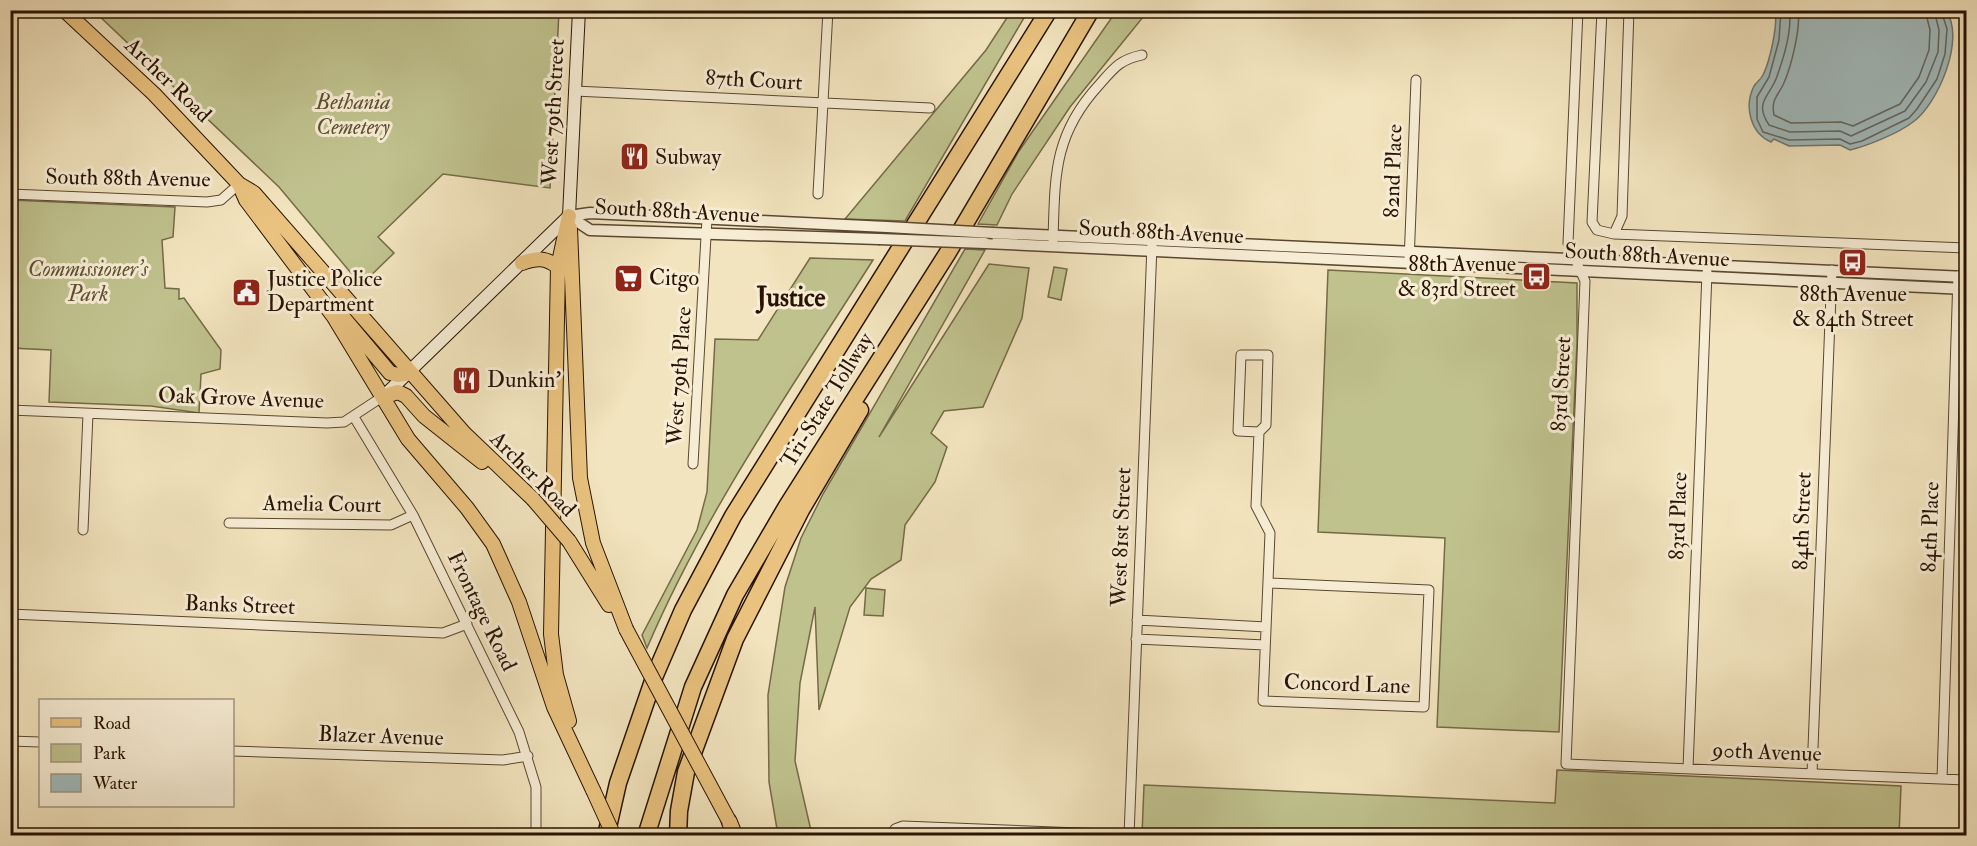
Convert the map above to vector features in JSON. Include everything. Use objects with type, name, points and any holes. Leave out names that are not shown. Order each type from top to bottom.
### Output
[{"type":"highway","name":"Tri-State Tollway","points":[[606,836],[618,783],[655,675],[688,600],[733,516],[1049,10]]},
{"type":"highway","name":"Tri-State Tollway","points":[[646,836],[693,687],[735,595],[787,506],[947,254],[1091,10]]},
{"type":"highway","points":[[678,836],[678,811],[686,772],[735,639],[801,510],[858,413],[879,360]]},
{"type":"main road","name":"Archer Road","points":[[64,10],[154,94],[239,184],[254,192],[410,373],[511,481],[533,499],[569,541],[626,629],[734,831]]},
{"type":"main road","name":"West 79th Street","points":[[569,216],[579,10]]},
{"type":"main road","name":"Archer Road","points":[[239,184],[246,200],[334,317],[408,439],[467,508],[493,544],[519,602],[546,687],[581,761]]},
{"type":"main road","name":"Oak Grove Avenue","points":[[382,397],[410,373],[569,216]]},
{"type":"main road","points":[[569,216],[558,267],[551,634],[556,675],[565,710],[581,761],[614,836]]},
{"type":"main road","points":[[569,216],[580,478],[593,543],[626,629]]},
{"type":"main road","points":[[522,262],[535,258],[544,259],[558,267]]},
{"type":"main road","points":[[307,279],[390,373],[410,373]]},
{"type":"main road","points":[[382,397],[398,392],[406,396],[424,416],[487,466],[511,481]]},
{"type":"street","points":[[818,194],[828,10]]},
{"type":"street","name":"83rd Street","points":[[1566,764],[1585,281],[1568,243],[1578,10]]},
{"type":"street","points":[[1602,10],[1592,222],[1597,230],[1614,234],[1966,248]]},
{"type":"street","points":[[1614,234],[1622,216],[1629,10]]},
{"type":"street","points":[[1053,241],[1055,178],[1060,147],[1074,116],[1123,60],[1142,55]]},
{"type":"street","name":"82nd Place","points":[[1409,263],[1416,80]]},
{"type":"street","name":"87th Court","points":[[575,91],[930,108]]},
{"type":"street","name":"South 88th Avenue","points":[[10,194],[207,202],[221,200],[239,184]]},
{"type":"street","name":"South 88th Avenue","points":[[569,216],[590,213],[993,232],[1053,241]]},
{"type":"street","name":"South 88th Avenue","points":[[569,216],[590,230],[986,243],[1053,241],[1410,251],[1962,276]]},
{"type":"street","name":"West 79th Place","points":[[693,464],[707,219]]},
{"type":"street","name":"South 88th Avenue","points":[[1152,245],[1409,263],[1962,289]]},
{"type":"street","name":"West 81st Street","points":[[1129,835],[1152,245]]},
{"type":"street","name":"83rd Place","points":[[1688,769],[1708,264]]},
{"type":"street","name":"84th Street","points":[[1812,773],[1832,270]]},
{"type":"street","name":"84th Place","points":[[1942,779],[1962,276]]},
{"type":"street","name":"Concord Lane","points":[[1259,432],[1238,431],[1241,355],[1268,355],[1266,425],[1259,432],[1256,506],[1270,533],[1263,701],[1424,707],[1429,590],[1268,583]]},
{"type":"street","name":"Oak Grove Avenue","points":[[10,410],[327,423],[344,422],[382,397]]},
{"type":"street","points":[[83,530],[87,414]]},
{"type":"street","name":"Frontage Road","points":[[354,417],[412,515],[467,624],[528,756],[536,787],[536,836]]},
{"type":"street","name":"Amelia Court","points":[[229,523],[391,525],[412,515]]},
{"type":"street","name":"Banks Street","points":[[10,614],[443,633],[467,624]]},
{"type":"street","points":[[1137,620],[1266,627]]},
{"type":"street","name":"Concord Lane","points":[[1136,639],[1265,645]]},
{"type":"street","points":[[10,741],[39,742]]},
{"type":"street","name":"Blazer Avenue","points":[[234,751],[503,760],[528,756]]},
{"type":"street","name":"90th Avenue","points":[[1566,764],[1966,780]]},
{"type":"street","points":[[893,836],[895,829],[903,826],[1129,835]]},
{"type":"green space","points":[[1012,10],[1028,11],[905,221],[845,219],[986,50]]},
{"type":"green space","points":[[1117,10],[1148,11],[1070,107],[1012,194],[997,225],[978,224],[1019,151]]},
{"type":"green space","name":"Bethania Cemetery","points":[[94,11],[559,11],[550,188],[443,174],[378,237],[394,253],[361,285],[279,187]]},
{"type":"green space","name":"Commissioner's Park","points":[[11,200],[175,207],[173,237],[162,240],[165,288],[179,289],[179,299],[184,298],[221,350],[220,369],[201,374],[199,413],[151,406],[49,402],[51,350],[11,348]]},
{"type":"green space","points":[[965,249],[985,250],[879,437],[989,264],[1029,268],[1022,318],[983,407],[944,411],[931,433],[947,447],[935,482],[905,525],[901,560],[871,579],[850,607],[819,710],[815,607],[800,683],[795,761],[812,835],[778,835],[769,782],[768,695],[785,587],[801,538],[823,494]]},
{"type":"green space","points":[[810,258],[873,260],[723,498],[670,597],[647,648],[642,635],[697,530],[707,492],[715,339],[758,340]]},
{"type":"green space","points":[[1054,267],[1067,269],[1061,300],[1048,297]]},
{"type":"green space","points":[[1328,270],[1577,283],[1577,343],[1559,732],[1437,727],[1445,538],[1318,532]]},
{"type":"green space","points":[[866,588],[885,590],[883,616],[864,615]]},
{"type":"green space","points":[[1557,770],[1901,786],[1899,835],[1142,835],[1144,785],[1555,803]]},
{"type":"water","points":[[1775,11],[1946,11],[1953,37],[1946,70],[1932,101],[1907,126],[1883,139],[1850,150],[1840,145],[1789,146],[1774,139],[1771,142],[1764,138],[1754,126],[1749,102],[1754,86],[1763,75],[1768,61],[1774,34]]},
{"type":"place","name":"Subway","points":[[634,157]]},
{"type":"place","name":"88th Avenue & 84th Street","points":[[1853,262]]},
{"type":"place","name":"88th Avenue & 83rd Street","points":[[1537,277]]},
{"type":"place","name":"Citgo","points":[[628,278]]},
{"type":"place","name":"Justice Police Department","points":[[246,292]]},
{"type":"place","name":"Dunkin'","points":[[466,380]]},
{"type":"district","name":"Justice","points":[[791,298]]}]
